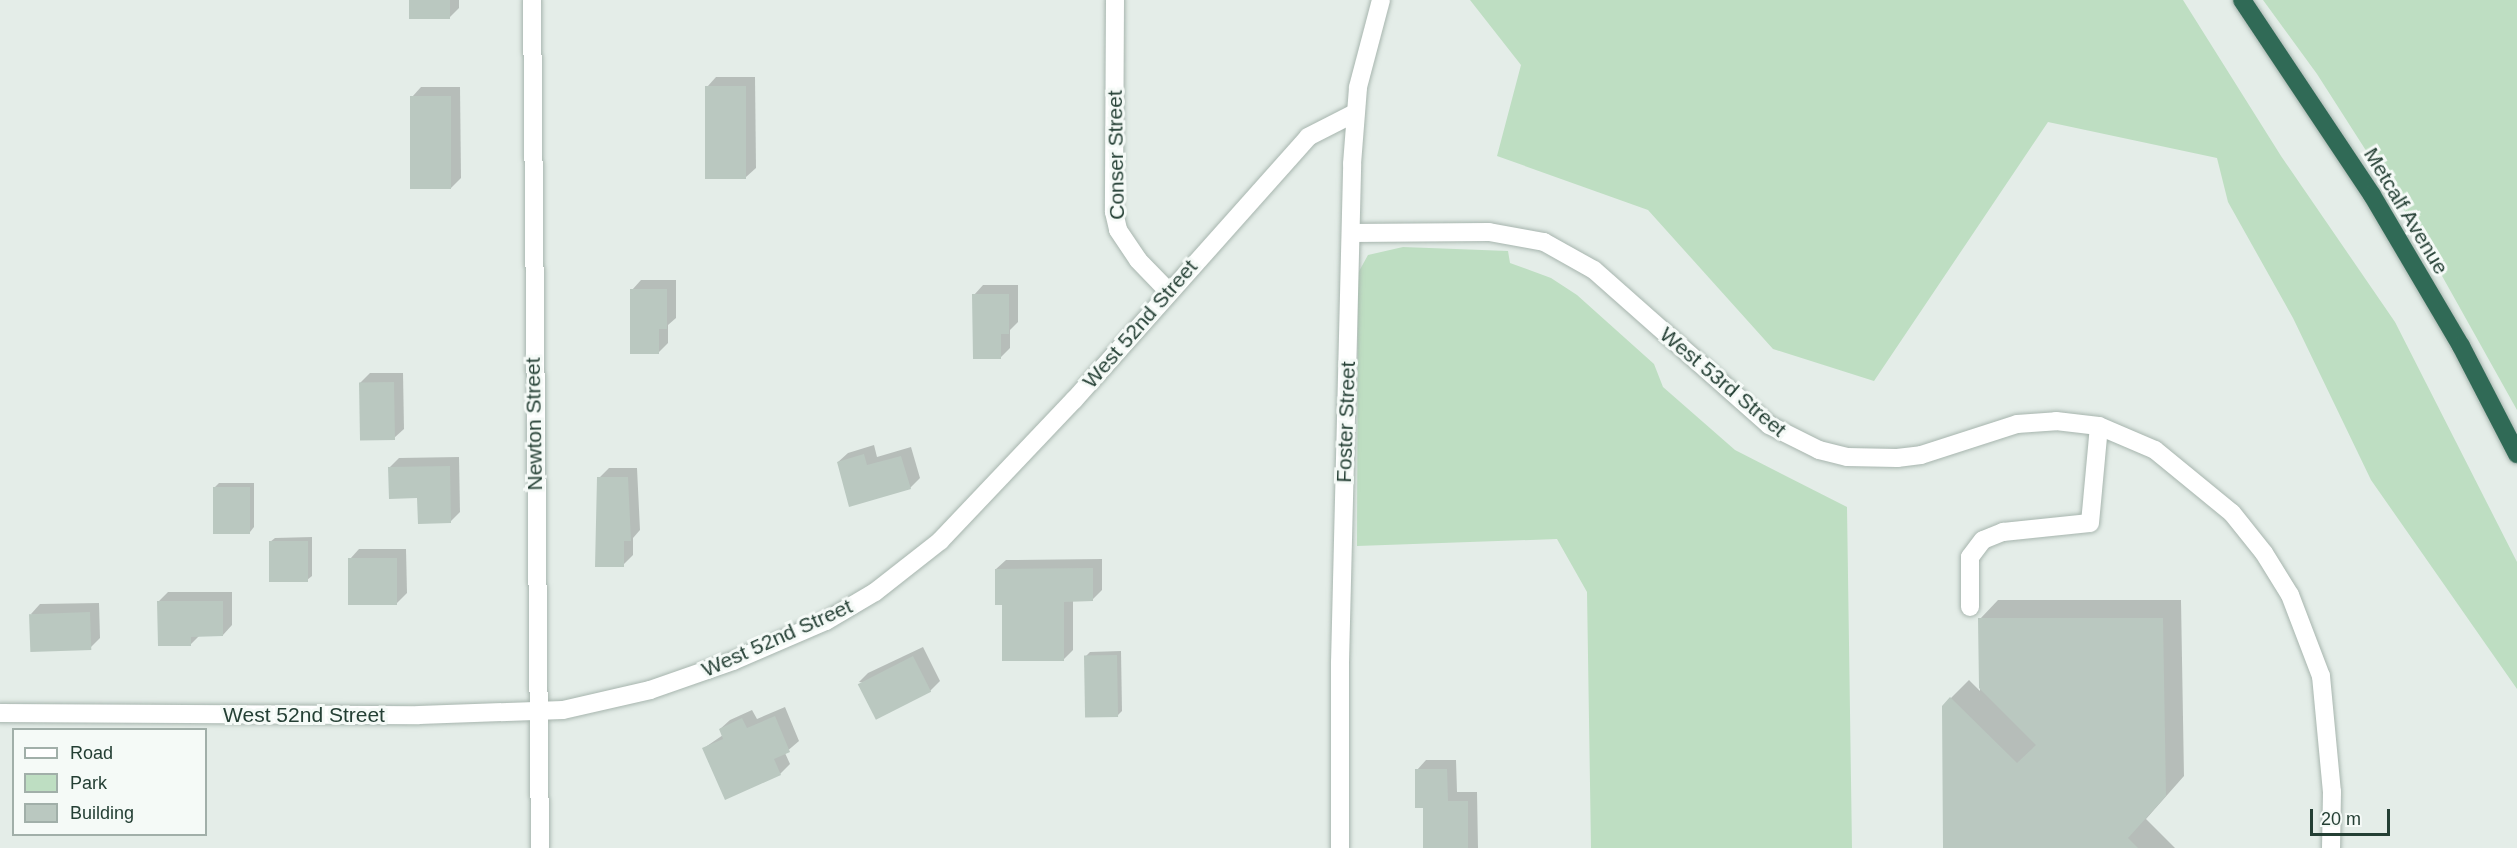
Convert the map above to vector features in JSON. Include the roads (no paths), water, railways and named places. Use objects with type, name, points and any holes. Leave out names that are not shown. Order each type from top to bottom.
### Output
[{"type":"highway","name":"Metcalf Avenue","points":[[2242,0],[2372,195],[2461,346],[2517,454]]},
{"type":"street","name":"Newton Street","points":[[532,0],[540,848]]},
{"type":"street","name":"Conser Street","points":[[1115,0],[1114,212],[1118,230],[1138,260],[1168,291]]},
{"type":"street","name":"Foster Street","points":[[1340,848],[1340,663],[1355,113],[1381,0]]},
{"type":"street","name":"West 52nd Street","points":[[0,712],[538,712],[563,710],[650,690],[733,661],[826,621],[875,592],[940,541],[988,493],[1308,137],[1355,113]]},
{"type":"street","name":"West 53rd Street","points":[[1351,233],[1489,232],[1544,242],[1594,270],[1769,425],[1820,450],[1847,457],[1897,458],[1921,455],[2017,424],[2072,421],[2099,426],[2155,450],[2201,484],[2232,513],[2290,595],[2321,676],[2332,792],[2331,848]]},
{"type":"street","points":[[1970,607],[1970,557],[1983,540],[2003,532],[2090,523],[2099,426]]}]
